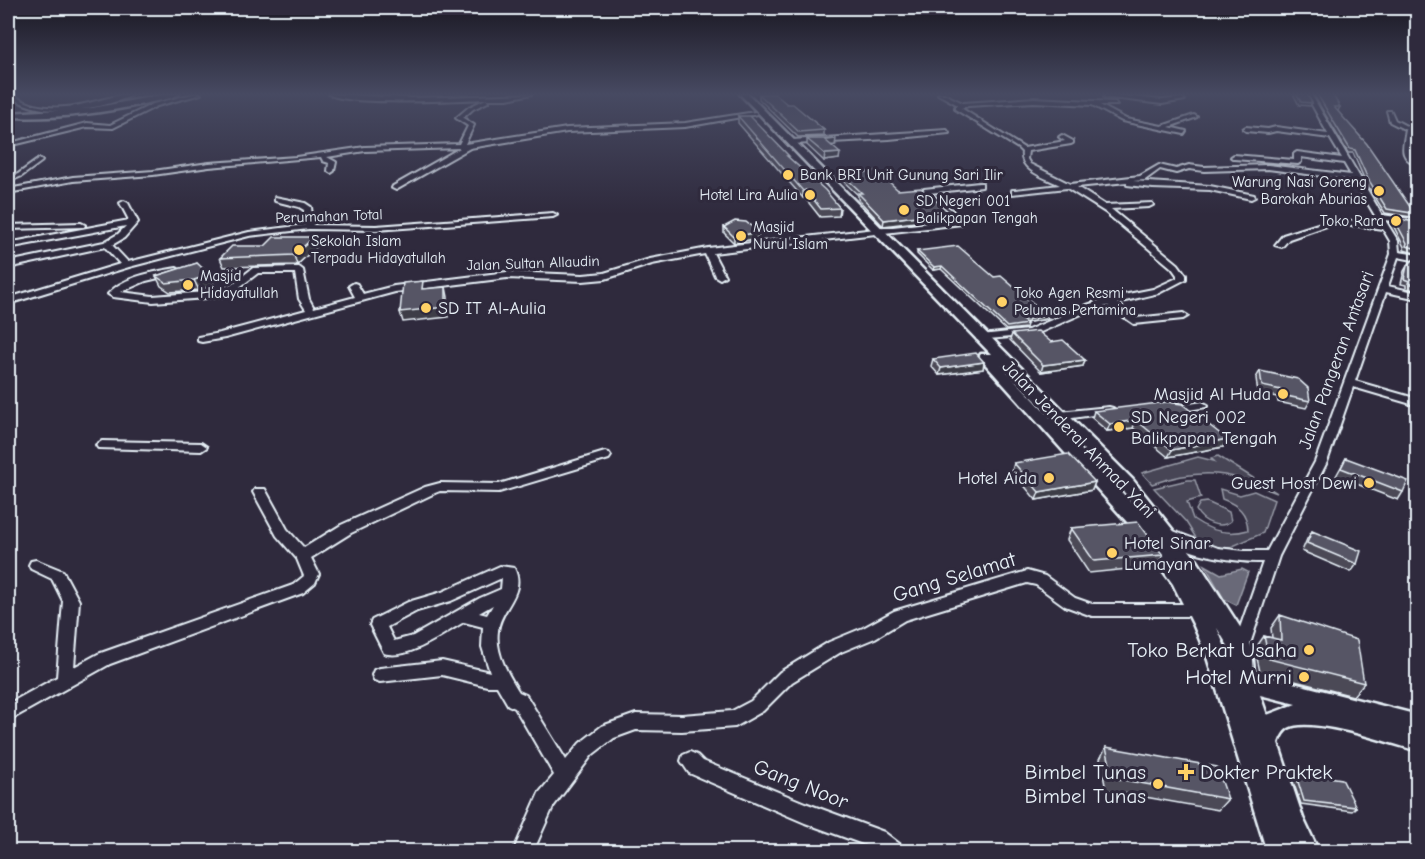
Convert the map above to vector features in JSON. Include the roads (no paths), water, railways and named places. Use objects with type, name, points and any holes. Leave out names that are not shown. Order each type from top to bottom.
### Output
[{"type":"main road","name":"Jalan Jenderal Ahmad Yani","points":[[775,134],[1126,484],[1168,534],[1202,583],[1241,648],[1243,680],[1291,822],[1305,852]]},
{"type":"main road","name":"Jalan Jenderal Ahmad Yani","points":[[784,134],[1150,535],[1175,568],[1198,610],[1229,683],[1269,820],[1281,852]]},
{"type":"main road","points":[[1243,680],[1418,726]]},
{"type":"main road","points":[[1265,744],[1272,727],[1281,718],[1313,713],[1418,740]]},
{"type":"street","points":[[8,145],[50,134]]},
{"type":"street","points":[[461,146],[467,134]]},
{"type":"street","points":[[8,191],[73,179],[120,180],[209,165],[375,148],[470,146],[542,134]]},
{"type":"street","points":[[792,142],[932,134]]},
{"type":"street","points":[[997,134],[1023,150],[1071,142],[1062,137]]},
{"type":"street","points":[[1317,134],[1332,136],[1394,241],[1395,254],[1418,258]]},
{"type":"street","points":[[1408,134],[1406,153],[1408,158],[1418,164]]},
{"type":"street","points":[[8,139],[27,146]]},
{"type":"street","points":[[318,146],[319,155],[333,162],[331,171]]},
{"type":"street","points":[[396,188],[470,146]]},
{"type":"street","points":[[981,338],[1030,333],[1108,301],[1156,291],[1179,281],[1182,275],[1175,266],[1131,228],[1102,207],[1065,184],[1027,165],[1023,150]]},
{"type":"street","points":[[1234,157],[1298,162],[1297,154],[1347,161]]},
{"type":"street","points":[[8,180],[20,176],[39,161]]},
{"type":"street","points":[[1015,192],[1065,184],[1142,178],[1160,167],[1176,171],[1189,166],[1204,169],[1268,167],[1356,178]]},
{"type":"street","points":[[1123,180],[1139,185],[1210,189],[1251,197]]},
{"type":"street","name":"Jalan Sultan Allaudin","points":[[202,339],[221,336],[360,297],[452,280],[507,275],[583,278],[605,276],[650,262],[708,251],[873,230],[958,222],[960,221],[924,191],[978,185]]},
{"type":"street","points":[[278,199],[302,205],[308,209],[309,227]]},
{"type":"street","points":[[124,203],[134,222]]},
{"type":"street","points":[[1102,207],[1149,205]]},
{"type":"street","name":"Perumahan Total","points":[[8,301],[126,265],[249,234],[309,227],[376,228],[553,214]]},
{"type":"street","points":[[1380,217],[1418,222]]},
{"type":"street","points":[[1279,245],[1286,237],[1334,221],[1386,227]]},
{"type":"street","points":[[8,245],[134,222]]},
{"type":"street","points":[[8,265],[107,244],[122,236],[134,222]]},
{"type":"street","points":[[8,227],[104,226]]},
{"type":"street","points":[[107,244],[126,265]]},
{"type":"street","points":[[708,251],[720,276]]},
{"type":"street","name":"Jalan Pangeran Antasari","points":[[1241,648],[1272,556],[1321,462],[1395,254]]},
{"type":"street","points":[[177,271],[131,284],[120,288],[113,294],[153,299],[220,294],[229,291],[256,270],[300,270],[299,283],[311,311]]},
{"type":"street","points":[[354,285],[360,297]]},
{"type":"street","points":[[1383,288],[1418,296]]},
{"type":"street","points":[[1108,301],[1134,321],[1183,316]]},
{"type":"street","points":[[1348,382],[1418,403]]},
{"type":"street","points":[[1162,404],[1178,408],[1202,405]]},
{"type":"street","points":[[1059,416],[1116,409]]},
{"type":"street","points":[[102,445],[201,447]]},
{"type":"street","points":[[303,556],[346,530],[430,490],[440,487],[499,488],[605,456]]},
{"type":"street","points":[[8,713],[104,659],[298,589],[310,579],[312,574],[303,556],[282,532],[260,492]]},
{"type":"street","points":[[1168,534],[1219,554],[1251,558],[1272,556]]},
{"type":"street","points":[[36,565],[58,575],[71,601],[65,679]]},
{"type":"street","points":[[510,592],[485,602],[439,630],[400,648],[390,648],[378,625],[413,606],[446,597],[500,572],[509,572],[510,592],[492,623],[489,640],[501,679],[514,700],[520,700],[564,776]]},
{"type":"street","name":"Gang Selamat","points":[[523,852],[546,800],[586,749],[608,732],[636,722],[682,723],[735,718],[763,701],[786,677],[835,647],[869,633],[900,615],[1021,578],[1040,580],[1070,602],[1092,610],[1198,610]]},
{"type":"street","points":[[462,615],[492,623]]},
{"type":"street","points":[[380,675],[442,668],[487,679],[501,679]]},
{"type":"street","name":"Gang Noor","points":[[690,761],[696,767],[805,813],[877,839],[894,852]]},
{"type":"water","points":[[1205,565],[1221,574],[1242,569],[1248,572],[1236,605],[1224,599]]},
{"type":"place","name":"Bank BRI Unit Gunung Sari Ilir","points":[[788,175]]},
{"type":"place","name":"Warung Nasi Goreng Barokah Aburias","points":[[1379,191]]},
{"type":"place","name":"Hotel Lira Aulia","points":[[810,195]]},
{"type":"place","name":"SD Negeri 001 Balikpapan Tengah","points":[[904,210]]},
{"type":"place","name":"Toko Rara","points":[[1396,221]]},
{"type":"place","name":"Masjid Nurul Islam","points":[[741,236]]},
{"type":"place","name":"Sekolah Islam Terpadu Hidayatullah","points":[[299,250]]},
{"type":"place","name":"Masjid Hidayatullah","points":[[188,285]]},
{"type":"place","name":"Toko Agen Resmi Pelumas Pertamina","points":[[1002,302]]},
{"type":"place","name":"SD IT Al-Aulia","points":[[426,308]]},
{"type":"place","name":"Masjid Al Huda","points":[[1283,394]]},
{"type":"place","name":"SD Negeri 002 Balikpapan Tengah","points":[[1119,427]]},
{"type":"place","name":"Hotel Aida","points":[[1049,478]]},
{"type":"place","name":"Guest Host Dewi","points":[[1369,483]]},
{"type":"place","name":"Hotel Sinar Lumayan","points":[[1112,553]]},
{"type":"place","name":"Toko Berkat Usaha","points":[[1309,650]]},
{"type":"place","name":"Hotel Murni","points":[[1304,677]]},
{"type":"place","name":"Dokter Praktek","points":[[1186,772]]},
{"type":"place","name":"Bimbel Tunas Bimbel Tunas","points":[[1158,784]]}]
